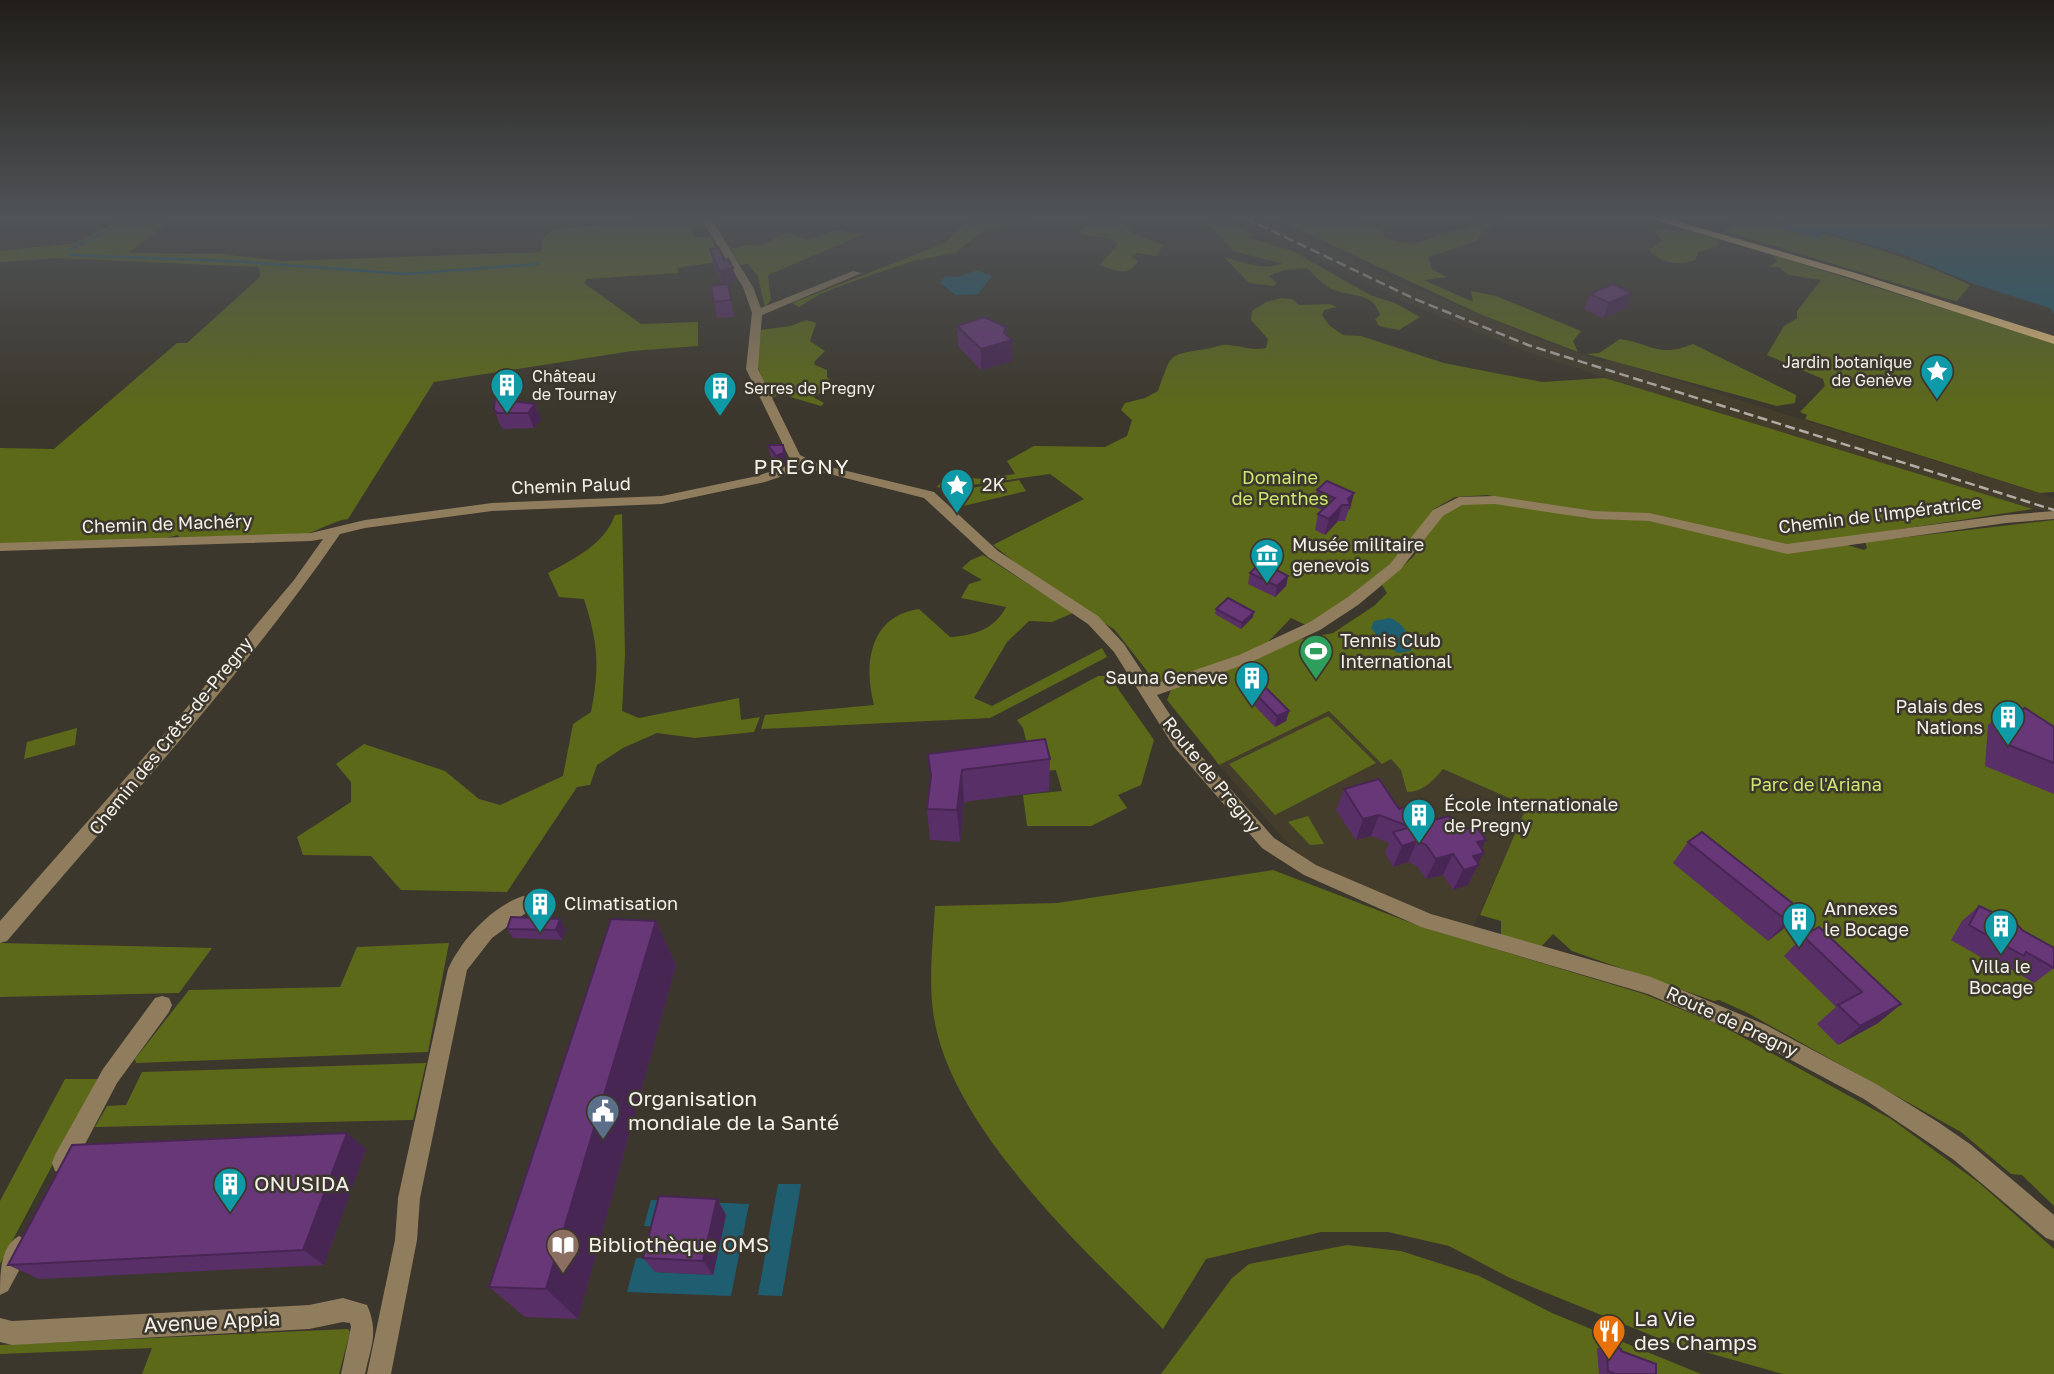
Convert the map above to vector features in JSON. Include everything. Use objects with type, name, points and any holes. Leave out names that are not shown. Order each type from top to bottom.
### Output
[{"type":"main road","points":[[1876,282],[2054,338]]},
{"type":"main road","points":[[1886,282],[2054,338]]},
{"type":"street","points":[[745,282],[757,313],[752,369],[795,457],[806,464]]},
{"type":"street","points":[[757,313],[834,282]]},
{"type":"street","name":"Chemin Palud","points":[[335,531],[365,524],[492,507],[662,500],[760,479],[806,464]]},
{"type":"street","name":"Route de Pregny","points":[[806,464],[931,496],[993,554],[1093,620],[1119,648],[1180,743],[1224,796],[1268,844],[1294,862],[1428,920],[1651,986],[1731,1018],[1871,1092],[1919,1123],[1962,1152],[2054,1230]]},
{"type":"street","name":"Chemin de l'Impératrice","points":[[1147,692],[1244,659],[1315,626],[1353,601],[1395,567],[1438,513],[1459,501],[1495,500],[1594,515],[1649,517],[1776,548],[2054,515]]},
{"type":"street","name":"Chemin de Machéry","points":[[0,547],[279,540],[335,531]]},
{"type":"street","name":"Chemin des Crêts-de-Pregny","points":[[0,935],[179,728],[299,583],[335,531]]},
{"type":"street","points":[[379,1374],[405,1241],[412,1185],[458,969],[465,956],[486,933],[523,904]]},
{"type":"street","points":[[55,1180],[110,1076],[162,1005]]},
{"type":"street","points":[[0,1283],[30,1225]]},
{"type":"street","name":"Avenue Appia","points":[[0,1330],[12,1333],[309,1317],[349,1309],[359,1313],[363,1322],[353,1374]]},
{"type":"shaded area","points":[[1364,282],[1401,282],[1542,340],[1604,362],[1607,359],[2040,493],[2054,498],[2054,511],[2033,509],[1793,438],[1529,353],[1402,301]]},
{"type":"shaded area","points":[[1329,711],[1382,763],[1391,759],[1429,762],[1528,806],[1473,927],[1390,900],[1299,856],[1219,765]]},
{"type":"green space","points":[[254,282],[585,282],[641,324],[698,322],[698,346],[632,351],[434,382],[348,519],[306,534],[179,538],[178,535],[162,539],[0,545],[0,448],[54,449],[177,343],[187,343]]},
{"type":"green space","points":[[759,282],[769,282],[771,300],[765,307]]},
{"type":"green space","points":[[851,282],[820,294],[799,307],[792,303]]},
{"type":"green space","points":[[1248,282],[1276,282],[1275,286]]},
{"type":"green space","points":[[1321,282],[1348,282],[1420,317],[1399,330],[1379,326],[1375,319],[1380,315],[1371,301],[1328,287]]},
{"type":"green space","points":[[1411,282],[1429,282],[1473,302],[1471,291],[1496,296],[1581,331],[1573,341],[1578,352],[1482,315]]},
{"type":"green space","name":"Jardin botanique de Genève","points":[[1819,282],[1860,282],[2054,343],[2054,492],[2040,493],[1805,419],[1807,415],[1800,412],[1825,386],[1823,379],[1767,355],[1784,326],[1797,318],[1797,311]]},
{"type":"green space","points":[[1893,282],[1963,282],[1970,285],[1957,301]]},
{"type":"green space","name":"Domaine de Penthes","points":[[1281,298],[1292,299],[1299,305],[1330,304],[1337,307],[1324,310],[1322,315],[1329,325],[1343,335],[1361,336],[1444,363],[1542,382],[1605,378],[2033,509],[1790,546],[1661,517],[1559,508],[1487,495],[1455,497],[1434,509],[1409,547],[1394,562],[1351,597],[1306,625],[1291,618],[1264,646],[1231,660],[1164,681],[1154,680],[1115,630],[1022,568],[993,545],[1084,499],[1050,474],[944,489],[937,487],[946,475],[981,479],[1015,474],[1007,461],[1034,446],[1105,447],[1127,436],[1132,420],[1121,410],[1125,403],[1145,398],[1158,391],[1172,358],[1225,345],[1266,348],[1268,339],[1251,320],[1252,311],[1266,302]]},
{"type":"green space","points":[[806,320],[816,323],[810,341],[825,351],[814,362],[815,365],[827,370],[827,377],[835,385],[813,397],[824,403],[821,406],[780,394],[770,399],[757,365],[761,330],[791,326]]},
{"type":"green space","points":[[1620,339],[1663,350],[1693,344],[1796,395],[1795,403],[1777,406],[1587,354],[1599,353]]},
{"type":"green space","points":[[1019,480],[1026,491],[959,507],[947,492]]},
{"type":"green space","name":"Parc de l'Ariana","points":[[1462,503],[1519,504],[1586,518],[1656,521],[1769,549],[1844,544],[1864,550],[1867,548],[1865,542],[2054,520],[2054,1206],[2022,1175],[2011,1174],[1961,1132],[1746,1012],[1719,1000],[1714,1001],[1572,951],[1553,934],[1540,948],[1501,935],[1501,921],[1480,915],[1527,806],[1443,769],[1423,788],[1407,792],[1401,770],[1391,759],[1382,764],[1329,711],[1219,765],[1167,700],[1171,690],[1296,640],[1333,633],[1374,606],[1387,593],[1382,585],[1414,556],[1436,520]]},
{"type":"green space","points":[[622,514],[625,655],[622,711],[639,718],[739,698],[741,720],[760,717],[754,732],[695,738],[657,733],[623,748],[597,765],[590,785],[577,787],[507,892],[401,890],[371,856],[303,855],[297,837],[351,802],[351,782],[336,764],[364,744],[445,771],[479,799],[500,805],[563,776],[573,724],[591,712],[596,681],[596,655],[584,599],[559,597],[548,573],[588,550],[604,535],[615,515]]},
{"type":"green space","points":[[983,555],[1073,613],[1052,622],[1029,621],[1007,642],[974,698],[992,706],[1102,648],[1107,657],[990,718],[761,729],[765,715],[874,705],[870,658],[874,644],[880,631],[903,613],[919,609],[950,637],[975,633],[990,626],[1006,607],[961,598],[969,584],[982,580],[962,568]]},
{"type":"green space","points":[[1098,676],[1109,676],[1154,740],[1141,785],[1118,795],[1127,808],[1091,826],[1027,826],[1023,795],[1062,791],[1056,770],[1034,772],[1023,728],[1017,720]]},
{"type":"green space","points":[[1328,716],[1376,763],[1275,815],[1229,764]]},
{"type":"green space","points":[[77,728],[75,745],[24,759],[27,742]]},
{"type":"green space","points":[[1308,816],[1324,844],[1310,845],[1288,822]]},
{"type":"green space","points":[[1273,870],[1419,926],[1644,994],[1724,1027],[1891,1119],[1978,1182],[2054,1249],[2054,1374],[1783,1374],[1663,1340],[1510,1278],[1449,1246],[1388,1232],[1321,1232],[1206,1259],[1163,1329],[1061,1226],[1026,1186],[994,1145],[967,1103],[946,1061],[934,1018],[931,977],[935,906],[1057,903]]},
{"type":"green space","points":[[0,943],[212,948],[179,993],[0,997]]},
{"type":"green space","points":[[449,943],[428,1052],[136,1063],[135,1059],[189,990],[340,987],[357,947]]},
{"type":"green space","points":[[426,1063],[413,1120],[95,1127],[107,1106],[126,1105],[142,1072]]},
{"type":"green space","points":[[65,1079],[98,1079],[0,1264],[0,1201]]},
{"type":"green space","points":[[1347,1245],[1401,1251],[1479,1276],[1552,1313],[1701,1374],[1161,1374],[1232,1278],[1249,1264]]},
{"type":"green space","points":[[348,1329],[350,1332],[339,1374],[142,1374],[152,1348],[0,1354],[0,1345]]},
{"type":"water","points":[[987,282],[978,294],[956,295],[940,283]]},
{"type":"water","points":[[1969,282],[2054,282],[2054,313],[2050,308]]},
{"type":"water","points":[[1390,618],[1406,631],[1411,651],[1398,653],[1383,643],[1371,628],[1374,621]]},
{"type":"water","points":[[778,1184],[801,1184],[782,1296],[758,1295]]},
{"type":"water","points":[[651,1200],[749,1204],[731,1296],[627,1292],[636,1258],[658,1259],[655,1272],[713,1275],[726,1215],[666,1227],[644,1226]]},
{"type":"building","points":[[728,284],[731,300],[714,302],[711,286]]},
{"type":"building","points":[[1613,284],[1632,293],[1609,303],[1590,294]]},
{"type":"building","points":[[984,317],[1006,327],[1004,333],[1012,340],[981,349],[957,326]]},
{"type":"building","points":[[509,387],[504,400],[535,404],[528,413],[497,413],[494,409],[496,388]]},
{"type":"building","points":[[768,445],[783,445],[784,453],[776,456]]},
{"type":"building","points":[[1327,481],[1354,493],[1348,499],[1350,505],[1342,505],[1329,519],[1318,514],[1335,498],[1317,490]]},
{"type":"building","points":[[1261,562],[1288,576],[1277,586],[1250,573]]},
{"type":"building","points":[[1228,598],[1254,612],[1242,623],[1216,609]]},
{"type":"building","points":[[1261,683],[1289,711],[1277,716],[1250,688]]},
{"type":"building","points":[[2009,703],[2021,710],[2025,708],[2054,727],[2054,763],[2006,744]]},
{"type":"building","points":[[1045,739],[1050,759],[962,770],[957,810],[927,809],[931,776],[928,754]]},
{"type":"building","points":[[1379,779],[1399,809],[1416,804],[1426,817],[1434,820],[1449,816],[1460,831],[1476,826],[1486,840],[1477,842],[1484,853],[1473,856],[1479,865],[1464,870],[1453,854],[1436,859],[1426,845],[1417,841],[1402,846],[1393,832],[1411,827],[1379,815],[1363,819],[1344,789]]},
{"type":"building","points":[[1702,832],[1801,910],[1787,921],[1688,842]]},
{"type":"building","points":[[1979,906],[2016,923],[2022,930],[2054,948],[2054,968],[2026,952],[2024,956],[1969,925]]},
{"type":"building","points":[[511,917],[560,919],[556,930],[507,929]]},
{"type":"building","points":[[611,919],[656,921],[546,1289],[489,1287]]},
{"type":"building","points":[[1819,927],[1901,1004],[1860,1026],[1838,1005],[1862,992],[1803,936]]},
{"type":"building","name":"ONUSIDA","points":[[347,1133],[303,1250],[8,1265],[72,1145]]},
{"type":"building","points":[[659,1196],[717,1199],[703,1261],[643,1258]]},
{"type":"building","points":[[1606,1343],[1656,1364],[1656,1374],[1615,1374],[1608,1371]]},
{"type":"railway","points":[[1380,282],[1528,345],[2054,510]]},
{"type":"place","name":"Jardin botanique de Genève","points":[[1937,401]]},
{"type":"place","name":"Château de Tournay","points":[[507,415]]},
{"type":"place","name":"Serres de Pregny","points":[[720,418]]},
{"type":"place","name":"2K","points":[[957,515]]},
{"type":"place","name":"Musée militaire genevois","points":[[1267,585]]},
{"type":"place","name":"Tennis Club International","points":[[1316,681]]},
{"type":"place","name":"Sauna Geneve","points":[[1252,708]]},
{"type":"place","name":"Palais des Nations","points":[[2008,747]]},
{"type":"place","name":"École Internationale de Pregny","points":[[1419,845]]},
{"type":"place","name":"Climatisation","points":[[540,934]]},
{"type":"place","name":"Annexes le Bocage","points":[[1799,949]]},
{"type":"place","name":"Villa le Bocage","points":[[2001,956]]},
{"type":"place","name":"Organisation mondiale de la Santé","points":[[603,1141]]},
{"type":"place","name":"ONUSIDA","points":[[230,1214]]},
{"type":"place","name":"Bibliothèque OMS","points":[[563,1275]]},
{"type":"place","name":"La Vie des Champs","points":[[1609,1361]]},
{"type":"district","name":"PREGNY","points":[[802,467]]}]
